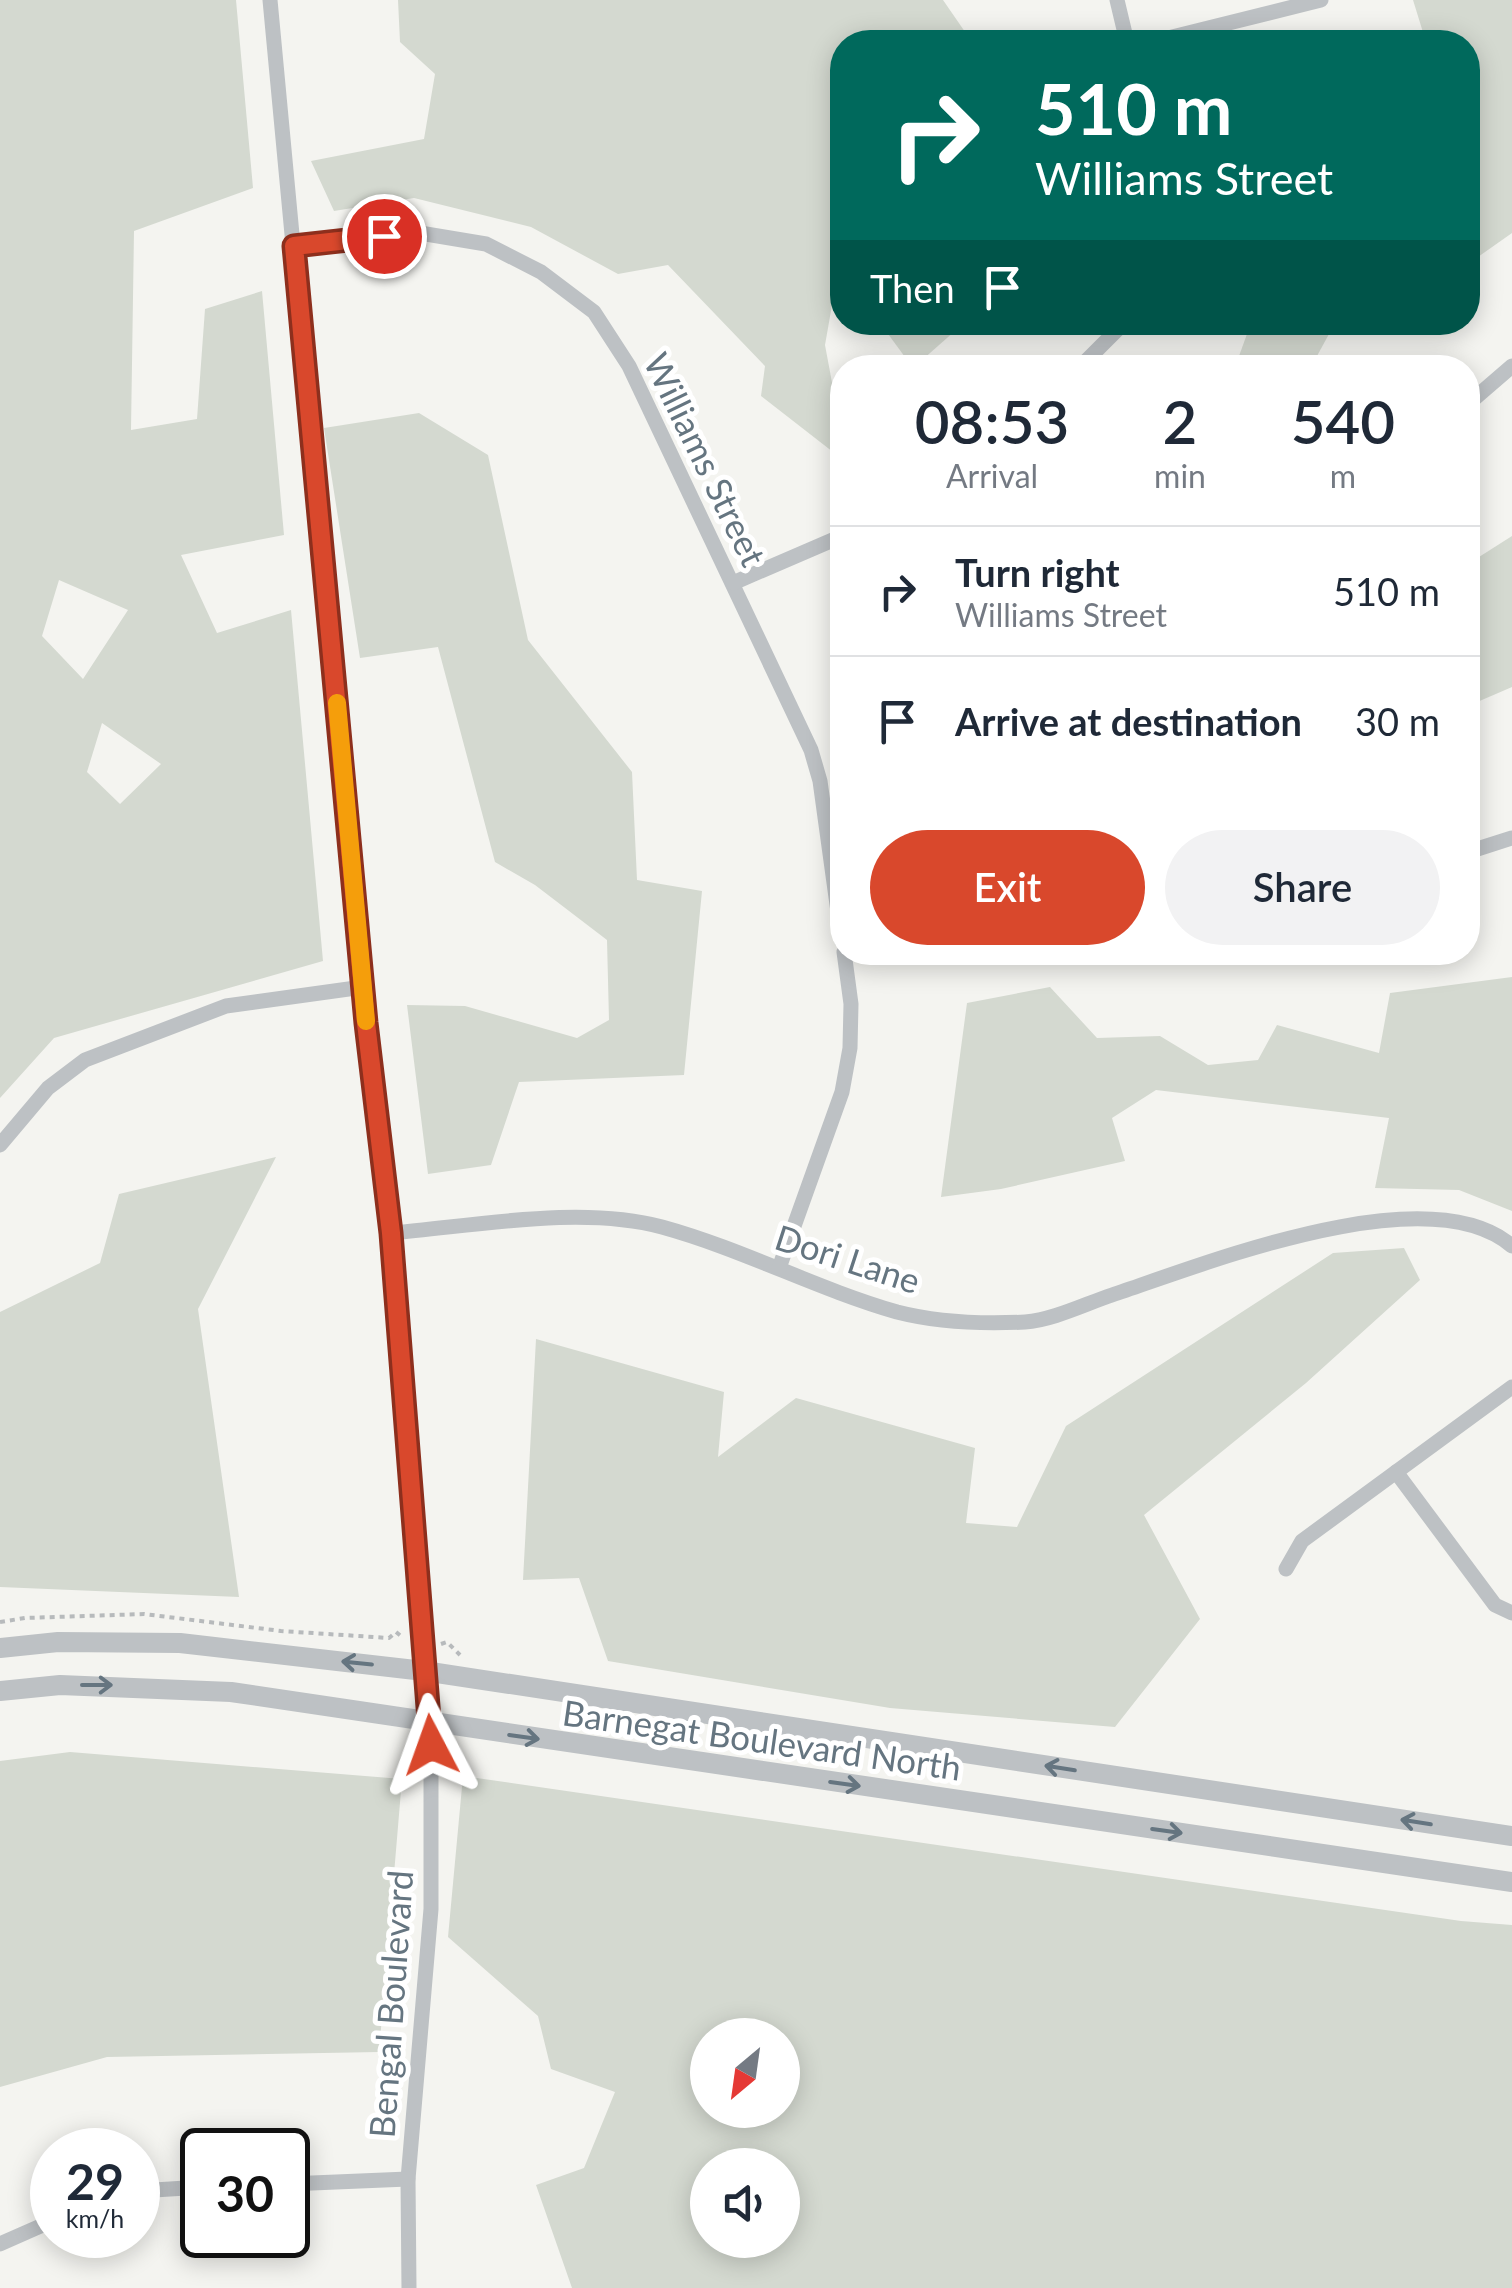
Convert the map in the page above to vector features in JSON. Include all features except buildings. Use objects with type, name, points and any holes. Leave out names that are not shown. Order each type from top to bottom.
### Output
[{"type":"street","name":"Bengal Boulevard","points":[[270,0],[363,987],[391,1233],[431,1723],[431,1909],[408,2179],[409,2288]]},
{"type":"street","points":[[1116,0],[1124,30]]},
{"type":"street","points":[[1200,30],[1321,0]]},
{"type":"street","name":"Williams Street","points":[[294,246],[414,232],[486,244],[541,272],[594,312],[630,366],[811,750],[830,836]]},
{"type":"street","points":[[1092,355],[1112,335]]},
{"type":"street","points":[[1480,394],[1512,366]]},
{"type":"street","points":[[733,584],[830,541]]},
{"type":"street","points":[[1480,848],[1512,838]]},
{"type":"street","points":[[779,1268],[842,1092],[850,1048],[851,1004],[846,965]]},
{"type":"street","points":[[0,1145],[48,1088],[85,1060],[226,1006],[363,987]]},
{"type":"street","name":"Dori Lane","points":[[391,1233],[616,1217],[663,1227],[899,1312],[964,1321],[1029,1322],[1246,1250],[1358,1224],[1406,1217],[1447,1220],[1501,1237],[1512,1246]]},
{"type":"street","points":[[1286,1570],[1302,1541],[1512,1387]]},
{"type":"street","points":[[1396,1472],[1495,1605],[1512,1613]]},
{"type":"street","name":"Barnegat Boulevard North","points":[[0,1648],[58,1642],[180,1643],[424,1670],[1512,1836]]},
{"type":"street","name":"Barnegat Boulevard North","points":[[0,1691],[60,1685],[231,1692],[1512,1882]]},
{"type":"street","points":[[310,2183],[408,2179]]},
{"type":"street","points":[[0,2244],[30,2230]]},
{"type":"path","points":[[369,1634],[385,1638],[396,1632],[402,1638]]},
{"type":"path","points":[[385,1638],[389,1646]]},
{"type":"shaded area","points":[[0,0],[236,0],[253,188],[134,231],[131,430],[197,419],[205,309],[262,291],[284,535],[181,555],[217,633],[291,610],[323,961],[54,1038],[0,1098]],"holes":[[[59,580],[128,610],[83,679],[42,636]],[[102,723],[161,764],[120,804],[87,772]]]},
{"type":"shaded area","points":[[398,0],[943,0],[964,30],[830,30],[830,316],[825,345],[830,372],[830,450],[761,396],[765,366],[668,265],[618,274],[531,227],[414,198],[334,211],[311,161],[424,139],[435,74],[400,42]]},
{"type":"shaded area","points":[[1413,0],[1512,0],[1512,233],[1480,256],[1480,30],[1422,30]]},
{"type":"shaded area","points":[[889,335],[950,335],[928,355],[903,355]]},
{"type":"shaded area","points":[[1247,335],[1328,335],[1318,355],[1240,355]]},
{"type":"shaded area","points":[[419,413],[488,455],[528,640],[632,772],[637,880],[702,891],[684,1075],[519,1082],[491,1165],[428,1174],[407,1005],[465,1006],[577,1038],[609,1020],[607,940],[535,885],[495,862],[438,647],[360,658],[324,428]]},
{"type":"shaded area","points":[[1512,536],[1512,687],[1480,701],[1480,556]]},
{"type":"shaded area","points":[[1512,977],[1512,1211],[1459,1190],[1375,1188],[1389,1118],[1156,1090],[1112,1118],[1125,1161],[1001,1189],[941,1197],[967,1003],[1050,987],[1097,1038],[1160,1036],[1208,1065],[1258,1060],[1277,1025],[1379,1053],[1390,993]]},
{"type":"shaded area","points":[[276,1157],[198,1309],[239,1597],[0,1587],[0,1312],[100,1263],[119,1194]]},
{"type":"shaded area","points":[[1404,1248],[1420,1280],[1306,1383],[1144,1515],[1200,1619],[1115,1727],[890,1708],[608,1661],[579,1578],[523,1580],[536,1339],[724,1392],[718,1457],[796,1398],[975,1448],[966,1523],[1017,1527],[1066,1426],[1333,1253]]},
{"type":"shaded area","points":[[70,1752],[402,1779],[379,2052],[107,2057],[0,2087],[0,1761]]},
{"type":"shaded area","points":[[463,1776],[1461,1921],[1512,1925],[1512,2288],[572,2288],[536,2185],[584,2168],[615,2092],[551,2069],[538,2016],[448,1937]]},
{"type":"slow traffic","points":[[337,703],[366,1021]]},
{"type":"route","points":[[384,236],[294,246],[366,1023],[391,1233],[431,1745]]}]
